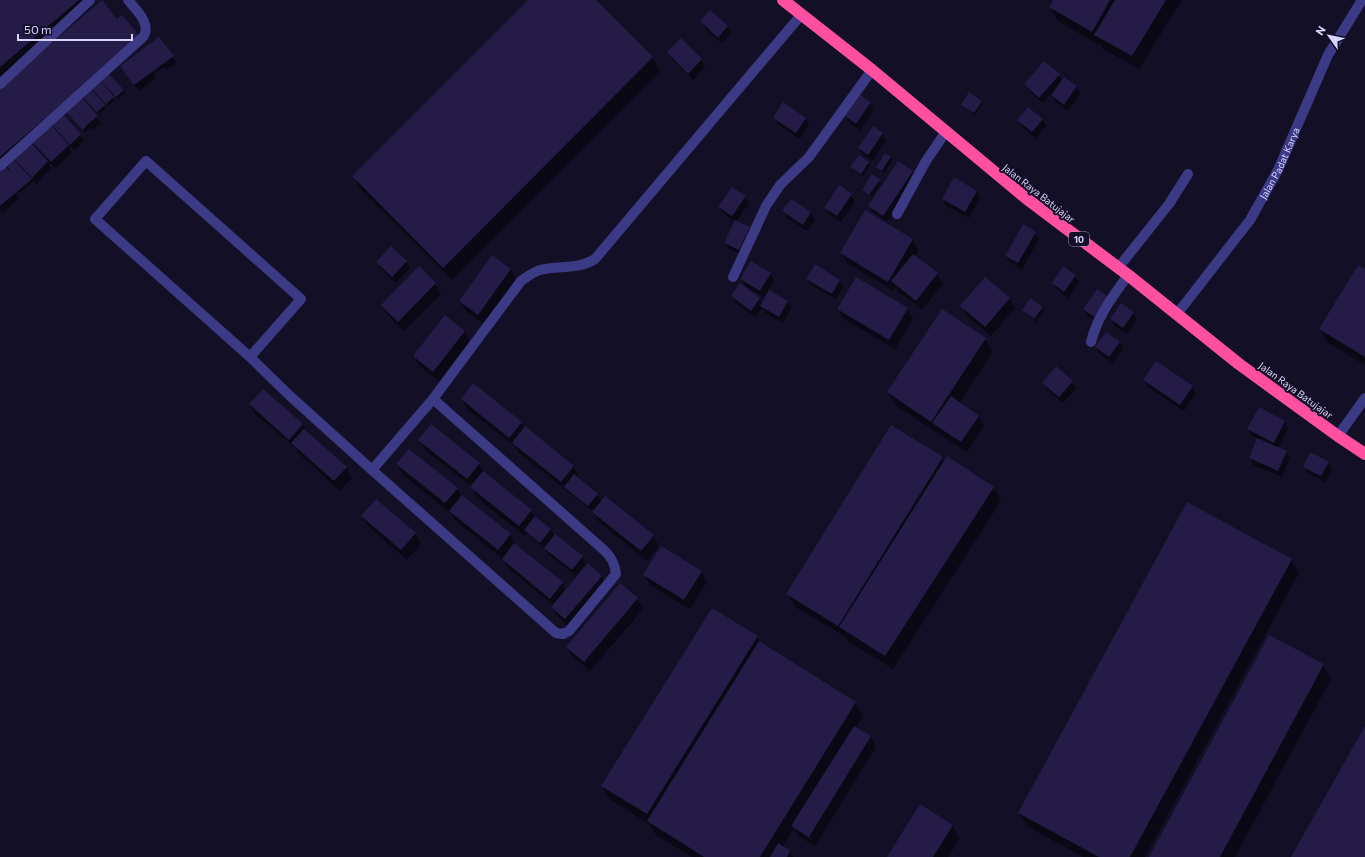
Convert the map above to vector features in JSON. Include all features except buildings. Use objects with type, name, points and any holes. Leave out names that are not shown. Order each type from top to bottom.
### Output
[{"type":"highway","name":"Jalan Raya Batujajar","points":[[783,0],[872,70],[945,133],[1027,199],[1123,271],[1240,364],[1365,454]]},
{"type":"street","points":[[0,84],[90,0]]},
{"type":"street","points":[[0,166],[147,32],[147,26],[128,0]]},
{"type":"street","name":"Jalan Padat Karya","points":[[1177,314],[1250,220],[1278,170],[1326,58],[1362,0]]},
{"type":"street","points":[[372,470],[433,399],[521,282],[540,270],[579,266],[595,259],[801,15]]},
{"type":"street","points":[[733,277],[766,206],[780,185],[809,157],[872,70]]},
{"type":"street","points":[[897,214],[926,161],[945,133]]},
{"type":"street","points":[[250,357],[301,299],[146,161],[95,219],[250,357],[289,395],[372,470],[556,633],[563,634],[569,631],[616,574],[615,566],[611,558],[605,551],[433,399]]},
{"type":"street","points":[[1091,342],[1093,333],[1123,271],[1188,174]]},
{"type":"street","points":[[1338,436],[1365,398]]}]
